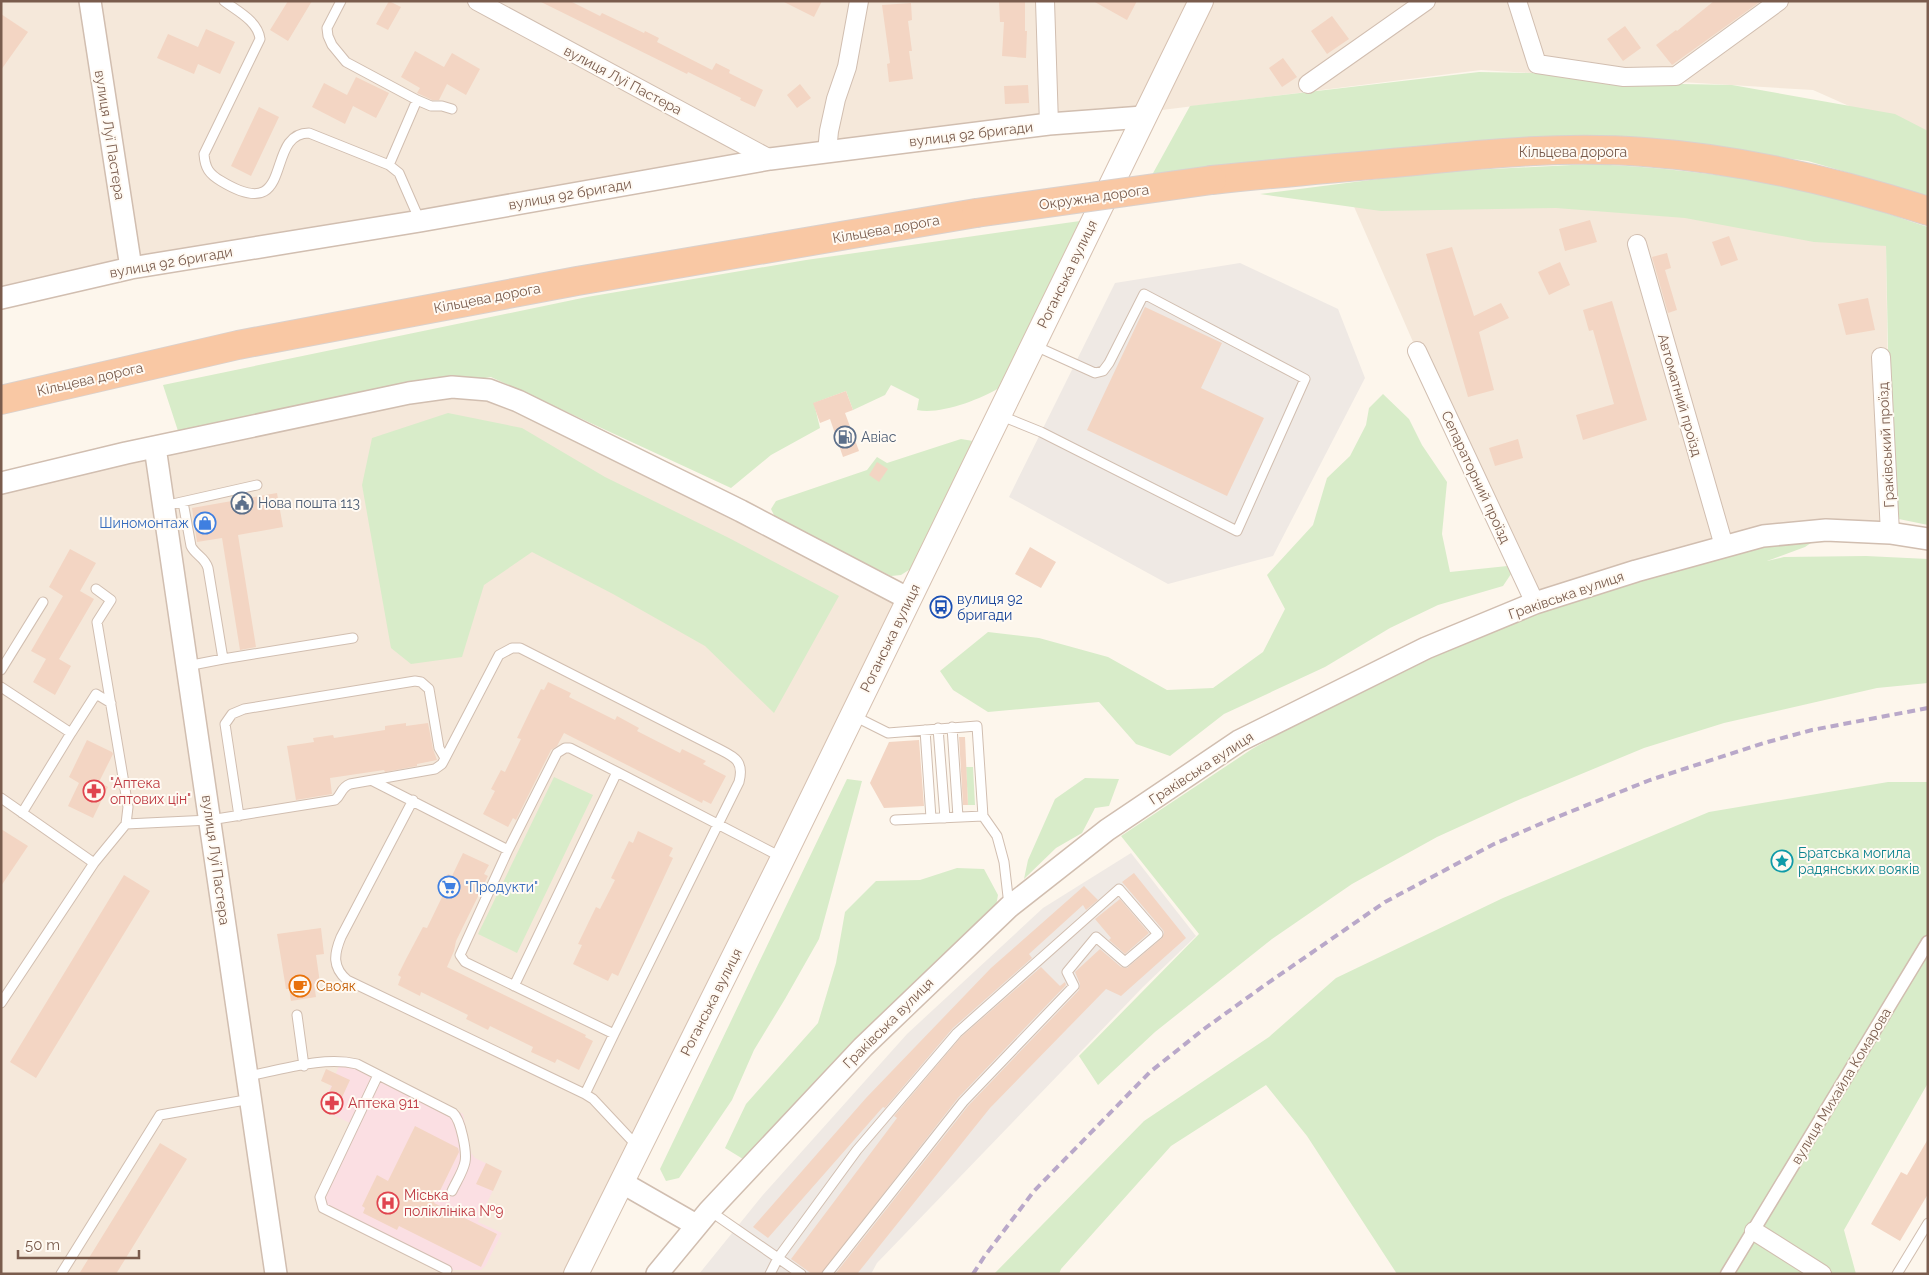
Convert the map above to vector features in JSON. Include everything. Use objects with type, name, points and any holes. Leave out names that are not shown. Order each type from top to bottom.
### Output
[{"type":"highway","name":"Кільцева дорога","points":[[1212,180],[1470,155],[1556,150],[1643,152],[1720,160],[1790,173],[1865,191],[1928,211]]},
{"type":"highway","name":"Окружна дорога","points":[[976,214],[1212,180]]},
{"type":"highway","name":"Кільцева дорога","points":[[1,400],[238,345],[577,281],[976,214]]},
{"type":"main road","name":"Роганська вулиця","points":[[576,1274],[783,858],[1201,1]]},
{"type":"street","name":"вулиця Луї Пастера","points":[[90,1],[131,268]]},
{"type":"street","name":"вулиця Луї Пастера","points":[[477,1],[770,159]]},
{"type":"street","points":[[826,152],[836,99],[847,67],[859,1]]},
{"type":"street","points":[[1045,1],[1049,124]]},
{"type":"street","points":[[1308,84],[1426,1]]},
{"type":"street","points":[[1517,1],[1536,64],[1624,77],[1676,76],[1779,1]]},
{"type":"street","name":"вулиця 92 бригади","points":[[1,298],[131,268],[420,221],[770,159],[1049,124],[1144,117]]},
{"type":"street","name":"Автоматний проїзд","points":[[1636,244],[1724,546]]},
{"type":"street","name":"Сепараторний проїзд","points":[[1417,351],[1535,603]]},
{"type":"street","name":"Граківський проїзд","points":[[1881,357],[1890,533]]},
{"type":"street","points":[[1,482],[409,393],[452,387],[489,390],[518,401],[732,507],[909,600]]},
{"type":"street","name":"вулиця Луї Пастера","points":[[155,447],[174,504],[188,666],[276,1274]]},
{"type":"street","name":"Граківська вулиця","points":[[657,1274],[703,1218],[863,1047],[1009,907],[1107,830],[1239,741],[1426,648],[1535,603],[1724,546],[1763,536],[1826,530],[1890,533],[1928,539]]},
{"type":"street","name":"вулиця Михайла Комарова","points":[[1728,1274],[1928,942]]},
{"type":"street","points":[[621,1182],[703,1218]]},
{"type":"street","points":[[1754,1230],[1822,1274]]},
{"type":"lane","points":[[224,1],[255,24],[259,31],[260,39],[204,154],[205,166],[212,176],[225,184],[248,193],[260,194],[273,184],[286,146],[292,138],[301,133],[309,132],[389,165],[399,173],[420,221]]},
{"type":"lane","points":[[341,1],[327,28],[328,36],[339,55],[346,62],[417,100],[431,106],[442,106],[452,109]]},
{"type":"lane","points":[[389,165],[417,100]]},
{"type":"lane","points":[[999,414],[1041,432],[1237,531],[1305,379],[1144,294],[1109,363],[1103,371],[1095,373],[1033,344]]},
{"type":"lane","points":[[223,660],[208,568],[204,558],[192,550],[174,504],[257,485]]},
{"type":"lane","points":[[1,1003],[94,864],[126,824],[128,806],[97,622],[111,600],[96,589]]},
{"type":"lane","points":[[1,670],[43,602]]},
{"type":"lane","points":[[188,666],[353,638]]},
{"type":"lane","points":[[126,824],[210,820],[335,800],[346,786],[431,770],[438,767],[445,758],[499,655],[512,648],[520,648],[733,757],[739,763],[741,772],[739,782],[585,1094]]},
{"type":"lane","points":[[239,816],[226,724],[232,714],[244,708],[415,680],[429,689],[439,748],[445,758]]},
{"type":"lane","points":[[1,688],[70,733]]},
{"type":"lane","points":[[22,813],[96,694],[110,703]]},
{"type":"lane","points":[[852,715],[888,733],[977,726],[983,816],[996,836],[1002,853],[1009,907]]},
{"type":"lane","points":[[952,727],[958,817]]},
{"type":"lane","points":[[938,728],[945,818]]},
{"type":"lane","points":[[925,730],[931,818]]},
{"type":"lane","points":[[614,1034],[465,962],[460,956],[508,850],[557,753],[570,748],[783,858]]},
{"type":"lane","points":[[514,986],[617,772]]},
{"type":"lane","points":[[370,780],[380,783],[508,850]]},
{"type":"lane","points":[[1,798],[94,864]]},
{"type":"lane","points":[[413,800],[341,937],[334,956],[336,967],[347,980],[585,1094],[593,1099],[639,1147]]},
{"type":"lane","points":[[896,820],[983,816]]},
{"type":"lane","points":[[770,1274],[778,1258],[857,1150],[957,1032],[1119,889],[1158,934],[1125,962],[1096,937],[1067,972],[1074,986],[963,1102],[827,1274]]},
{"type":"lane","points":[[297,1015],[304,1066]]},
{"type":"lane","points":[[248,1076],[325,1061],[348,1062],[357,1064],[453,1113],[457,1117],[464,1147],[465,1161],[452,1191]]},
{"type":"lane","points":[[378,1075],[320,1197],[321,1203],[323,1208],[447,1270]]},
{"type":"lane","points":[[61,1274],[160,1115],[251,1098]]},
{"type":"lane","points":[[703,1218],[778,1258],[802,1274]]},
{"type":"lane","points":[[1897,1274],[1928,1224]]},
{"type":"shaded area","points":[[1,1],[1928,1],[1928,141],[1813,90],[1481,70],[770,159],[1,298]]},
{"type":"shaded area","points":[[1618,189],[1886,246],[1890,533],[1826,530],[1535,603],[1417,351],[1352,202]]},
{"type":"shaded area","points":[[1240,263],[1338,309],[1365,378],[1273,556],[1168,584],[1009,497],[1115,283]]},
{"type":"shaded area","points":[[489,390],[909,599],[576,1274],[1,1274],[1,484],[155,447]]},
{"type":"shaded area","points":[[1131,853],[1196,936],[1143,987],[877,1263],[871,1274],[699,1274],[762,1196],[907,1034],[1043,908]]},
{"type":"shaded area","points":[[342,1059],[378,1072],[463,1114],[471,1153],[475,1158],[502,1171],[478,1222],[502,1233],[486,1265],[481,1270],[447,1270],[321,1203],[354,1125],[321,1109]]},
{"type":"green space","points":[[1479,72],[1532,73],[1681,84],[1732,85],[1895,114],[1928,131],[1928,200],[1887,184],[1808,161],[1712,148],[1552,136],[1152,175],[1190,106]]},
{"type":"green space","points":[[1591,164],[1688,171],[1752,180],[1858,204],[1928,227],[1928,525],[1889,517],[1891,502],[1886,246],[1814,242],[1685,218],[1556,208],[1381,211],[1260,194],[1433,172]]},
{"type":"green space","points":[[1080,221],[999,388],[959,405],[926,411],[917,410],[919,399],[891,385],[885,395],[853,410],[846,391],[814,403],[820,428],[771,455],[731,488],[491,377],[178,431],[163,385],[587,297],[806,260]]},
{"type":"green space","points":[[1383,394],[1409,419],[1422,445],[1447,482],[1442,534],[1450,572],[1517,565],[1503,586],[1438,605],[1390,628],[1325,667],[1224,714],[1170,756],[1136,744],[1099,702],[988,712],[953,690],[940,671],[988,632],[1039,638],[1108,657],[1167,690],[1213,688],[1263,652],[1285,609],[1267,575],[1313,525],[1327,478],[1350,456],[1366,425],[1369,408]]},
{"type":"green space","points":[[448,413],[522,428],[605,477],[729,538],[839,596],[774,713],[705,646],[613,594],[532,552],[484,585],[462,657],[411,664],[391,648],[362,485],[372,438]]},
{"type":"green space","points":[[961,439],[973,441],[912,568],[901,575],[891,576],[776,519],[771,509],[776,501],[867,470],[877,457],[887,463]]},
{"type":"green space","points":[[1824,534],[1805,547],[1767,561],[1784,557],[1866,556],[1928,559],[1928,683],[1877,688],[1724,723],[1644,748],[1516,801],[1437,837],[1352,884],[1272,939],[1155,1032],[1098,1085],[1079,1056],[1199,934],[1121,836],[1252,749],[1345,697],[1455,643],[1558,601],[1765,540]]},
{"type":"green space","points":[[966,767],[973,767],[975,805],[968,805]]},
{"type":"green space","points":[[554,777],[593,795],[517,953],[478,934]]},
{"type":"green space","points":[[1085,778],[1119,779],[1109,806],[1095,808],[1082,833],[1056,848],[1024,879],[1028,860],[1055,799]]},
{"type":"green space","points":[[847,779],[862,781],[819,939],[754,1050],[732,1100],[679,1178],[666,1181],[660,1169]]},
{"type":"green space","points":[[1888,782],[1928,782],[1928,1083],[1844,1230],[1856,1274],[1397,1274],[1307,1136],[1266,1085],[1171,1146],[1061,1269],[1059,1274],[994,1274],[1144,1121],[1269,1037],[1336,978],[1503,898],[1709,812]]},
{"type":"green space","points":[[957,868],[984,869],[998,895],[996,906],[857,1037],[743,1159],[725,1148],[746,1104],[818,1023],[836,963],[845,912],[876,881],[920,880]]},
{"type":"building","points":[[288,1],[312,1],[288,41],[270,30]]},
{"type":"building","points":[[389,1],[401,7],[388,30],[376,24]]},
{"type":"building","points":[[539,1],[570,1],[600,16],[602,13],[659,38],[657,42],[712,70],[716,63],[730,70],[729,73],[763,90],[755,107],[740,100],[741,98],[688,72],[687,74]]},
{"type":"building","points":[[782,1],[822,1],[814,17]]},
{"type":"building","points":[[999,1],[1025,1],[1026,58],[1002,56],[1004,22],[1000,22]]},
{"type":"building","points":[[1093,1],[1137,1],[1127,20]]},
{"type":"building","points":[[1714,1],[1761,1],[1672,65],[1656,45],[1677,31]]},
{"type":"building","points":[[911,3],[912,20],[908,21],[912,51],[909,51],[913,79],[889,82],[887,64],[890,63],[882,5]]},
{"type":"building","points":[[1,14],[28,32],[1,70]]},
{"type":"building","points":[[1332,16],[1349,39],[1327,54],[1311,31]]},
{"type":"building","points":[[1625,26],[1641,48],[1623,61],[1607,39]]},
{"type":"building","points":[[206,29],[235,42],[220,74],[198,64],[194,74],[157,58],[168,34],[198,47]]},
{"type":"building","points":[[415,51],[444,67],[452,53],[480,69],[466,95],[447,84],[439,100],[432,100],[417,93],[420,88],[401,77]]},
{"type":"building","points":[[1283,58],[1297,77],[1282,87],[1269,68]]},
{"type":"building","points":[[356,77],[389,93],[376,118],[353,106],[345,124],[312,107],[324,83],[347,95]]},
{"type":"building","points":[[800,84],[811,98],[797,108],[787,95]]},
{"type":"building","points":[[1028,85],[1029,103],[1005,104],[1004,86]]},
{"type":"building","points":[[259,107],[279,117],[251,176],[231,166]]},
{"type":"building","points":[[1590,220],[1597,242],[1565,251],[1559,229]]},
{"type":"building","points":[[1729,236],[1738,260],[1721,266],[1712,242]]},
{"type":"building","points":[[1452,247],[1474,316],[1501,303],[1509,318],[1479,332],[1494,390],[1468,397],[1426,254]]},
{"type":"building","points":[[1667,253],[1671,268],[1665,270],[1677,310],[1668,313],[1652,257]]},
{"type":"building","points":[[1560,262],[1570,285],[1549,295],[1538,272]]},
{"type":"building","points":[[1868,298],[1875,330],[1846,335],[1838,304]]},
{"type":"building","points":[[1612,301],[1647,420],[1583,440],[1576,415],[1614,404],[1593,330],[1589,331],[1583,310]]},
{"type":"building","points":[[1145,307],[1222,343],[1201,388],[1264,418],[1227,496],[1087,430]]},
{"type":"building","name":"Авіас","points":[[846,391],[853,410],[845,413],[859,451],[843,457],[830,419],[820,423],[813,403]]},
{"type":"building","points":[[1518,439],[1523,458],[1495,466],[1489,448]]},
{"type":"building","points":[[877,462],[888,469],[879,482],[869,475]]},
{"type":"building","points":[[277,493],[283,527],[238,535],[256,647],[240,650],[222,538],[197,542],[192,508]]},
{"type":"building","points":[[1030,547],[1056,562],[1041,588],[1015,574]]},
{"type":"building","points":[[70,549],[96,563],[80,591],[94,599],[59,659],[71,666],[55,695],[33,682],[46,659],[31,651],[63,596],[49,587]]},
{"type":"building","points":[[548,682],[571,693],[569,697],[615,720],[617,716],[639,728],[637,731],[680,753],[682,749],[706,761],[703,764],[726,776],[711,804],[703,800],[702,803],[564,733],[557,746],[551,750],[516,820],[513,818],[508,827],[483,814],[495,791],[491,789],[501,770],[505,772],[521,739],[517,738],[541,689],[544,690]]},
{"type":"building","points":[[406,723],[406,726],[428,723],[437,760],[385,772],[384,770],[330,778],[332,794],[296,800],[287,746],[314,742],[313,738],[333,735],[334,738],[385,730],[385,726]]},
{"type":"building","points":[[959,737],[965,737],[968,805],[963,805]]},
{"type":"building","points":[[87,740],[113,754],[99,782],[108,787],[93,818],[68,806],[79,783],[69,777]]},
{"type":"building","points":[[919,740],[924,806],[884,808],[870,783],[889,742]]},
{"type":"building","points":[[1,829],[28,846],[1,886]]},
{"type":"building","points":[[638,831],[673,848],[669,856],[673,858],[618,976],[612,973],[608,981],[573,964],[582,945],[578,944],[596,907],[600,909],[615,880],[611,878],[629,841],[633,843]]},
{"type":"building","points":[[463,853],[489,865],[484,874],[488,876],[456,941],[447,967],[586,1035],[585,1037],[593,1041],[579,1070],[557,1059],[555,1063],[531,1052],[533,1047],[490,1026],[488,1030],[466,1019],[468,1015],[421,992],[420,996],[398,985],[401,977],[398,975],[423,927],[427,928],[443,895],[439,893],[448,874],[452,876]]},
{"type":"building","points":[[1134,873],[1186,938],[1121,996],[1106,989],[990,1108],[857,1274],[835,1274],[968,1106],[1079,990],[1080,984],[1075,972],[1100,949],[1121,967],[1127,968],[1162,938],[1163,930],[1122,882]]},
{"type":"building","points":[[124,875],[150,891],[36,1078],[10,1062]]},
{"type":"building","points":[[1084,886],[1098,900],[1086,910],[1083,905],[1029,954],[1032,958],[953,1028],[885,1108],[883,1107],[768,1238],[753,1227],[866,1098],[991,968]]},
{"type":"building","points":[[1120,899],[1149,933],[1125,954],[1109,940],[1111,938],[1095,919]]},
{"type":"building","points":[[321,928],[324,954],[316,955],[320,983],[314,984],[316,997],[291,1001],[289,989],[286,989],[277,934]]},
{"type":"building","points":[[1041,967],[1060,986],[1065,982],[1066,985],[958,1098],[821,1274],[812,1274],[791,1259],[897,1118],[894,1116],[961,1037]]},
{"type":"building","points":[[326,1069],[350,1080],[334,1115],[321,1109],[332,1086],[321,1081]]},
{"type":"building","points":[[415,1126],[458,1148],[459,1152],[434,1203],[497,1234],[481,1267],[399,1226],[397,1230],[363,1213],[365,1208],[362,1206],[377,1175],[388,1181]]},
{"type":"building","points":[[1928,1139],[1928,1194],[1900,1241],[1871,1224],[1901,1172],[1907,1175]]},
{"type":"building","points":[[160,1143],[187,1159],[116,1274],[79,1274]]},
{"type":"building","points":[[486,1163],[502,1171],[493,1191],[476,1184]]},
{"type":"railway","points":[[973,1274],[1034,1191],[1150,1072],[1204,1029],[1385,902],[1494,844],[1650,780],[1764,743],[1812,730],[1928,708]]},
{"type":"place","name":"Авіас","points":[[845,437]]},
{"type":"place","name":"Нова пошта 113","points":[[242,503]]},
{"type":"place","name":"Шиномонтаж","points":[[205,523]]},
{"type":"place","name":"вулиця 92 бригади","points":[[941,607]]},
{"type":"place","name":"\"Аптека оптових цін\"","points":[[94,791]]},
{"type":"place","name":"Братська могила радянських вояків","points":[[1782,861]]},
{"type":"place","name":"\"Продукти\"","points":[[449,887]]},
{"type":"place","name":"Свояк","points":[[300,986]]},
{"type":"place","name":"Аптека 911","points":[[332,1103]]},
{"type":"place","name":"Міська поліклініка №9","points":[[388,1203]]}]
